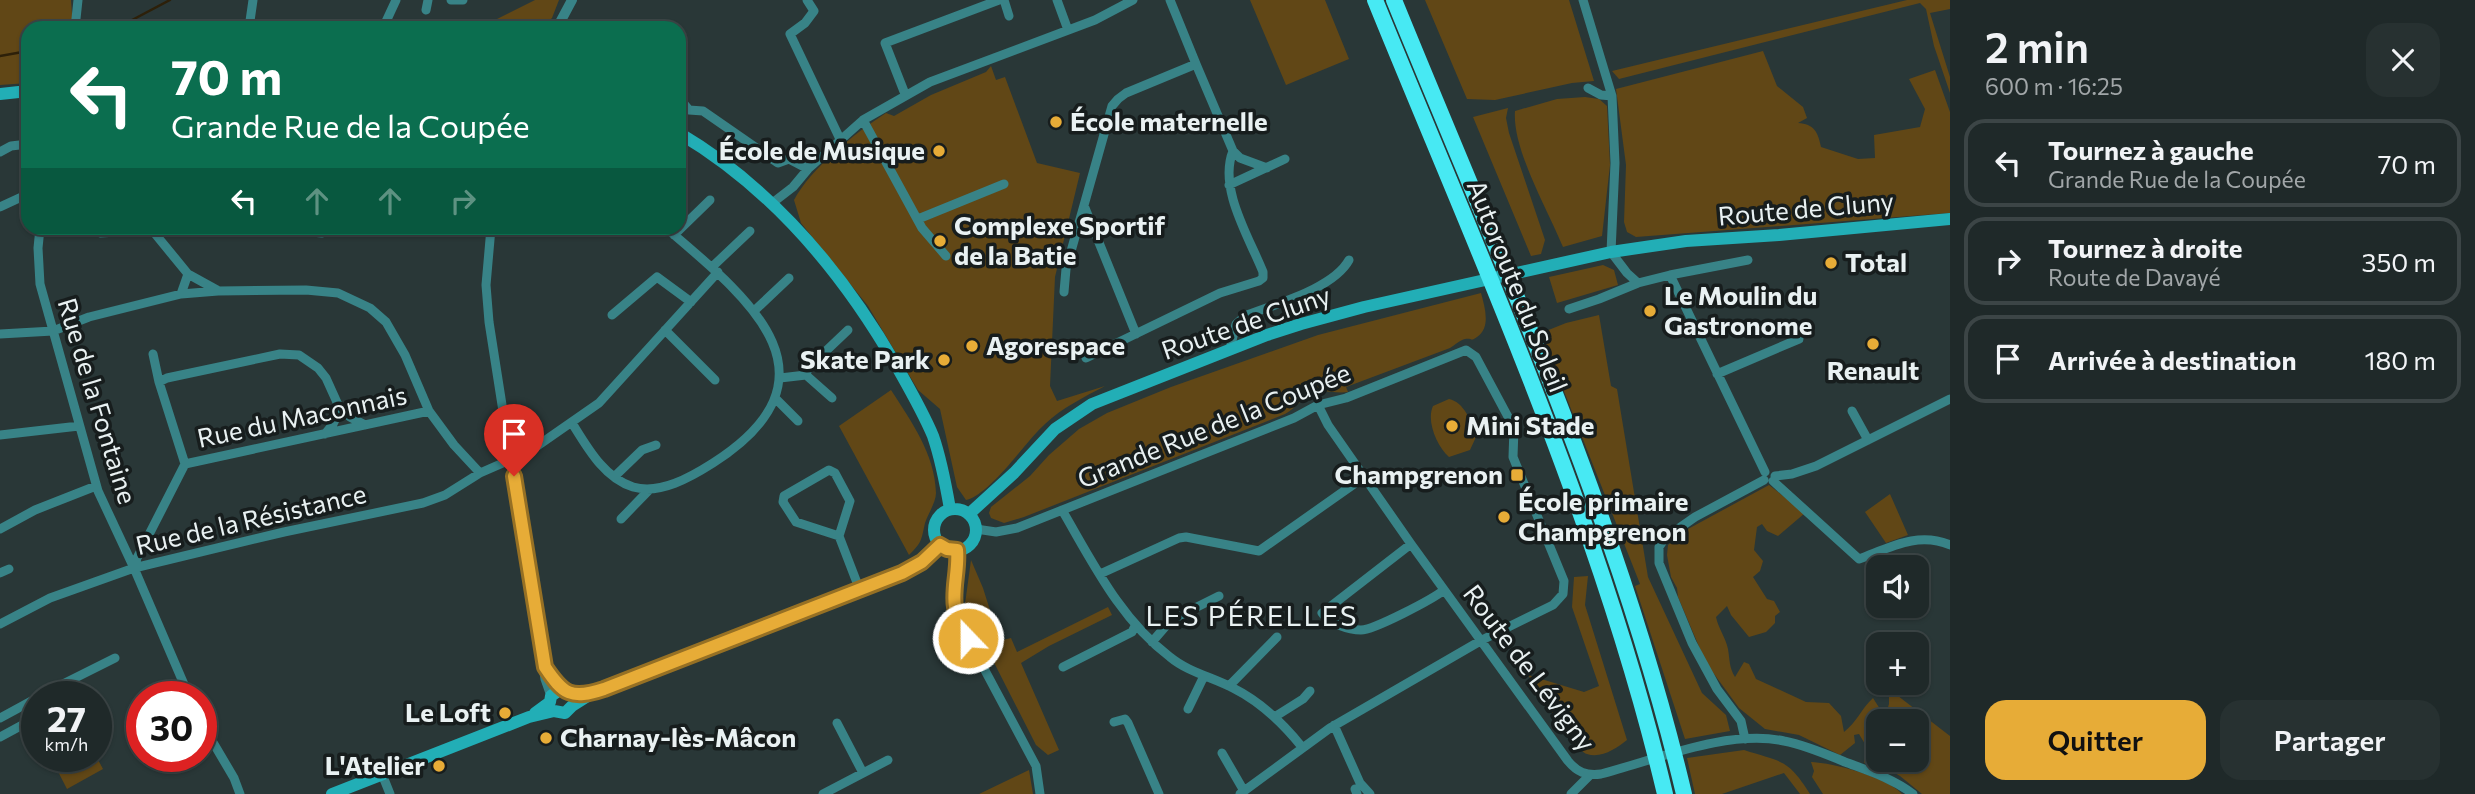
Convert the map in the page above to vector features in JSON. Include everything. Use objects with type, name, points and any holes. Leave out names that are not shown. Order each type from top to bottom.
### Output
[{"type":"highway","name":"Autoroute du Soleil","points":[[1375,0],[1508,327],[1580,514],[1617,622],[1665,794]]},
{"type":"highway","name":"Autoroute du Soleil","points":[[1394,0],[1569,433],[1621,578],[1684,794]]},
{"type":"main road","points":[[0,94],[21,92]]},
{"type":"main road","points":[[686,139],[720,162],[795,226],[857,302],[884,345],[934,439],[950,509]]},
{"type":"main road","name":"Route de Cluny","points":[[969,514],[1014,473],[1055,429],[1092,404],[1267,335],[1364,307],[1611,252],[1686,242],[1950,219]]},
{"type":"main road","points":[[950,509],[969,514],[976,530],[972,541],[963,549],[957,550],[940,545],[934,534],[937,518],[950,509]]},
{"type":"main road","points":[[332,794],[529,717],[559,700],[594,692],[913,567],[940,545]]},
{"type":"street","points":[[76,21],[78,0]]},
{"type":"street","points":[[250,21],[253,0]]},
{"type":"street","points":[[386,21],[396,0]]},
{"type":"street","points":[[452,0],[463,0]]},
{"type":"street","points":[[807,0],[814,11],[805,23],[790,34],[840,139]]},
{"type":"street","points":[[905,94],[885,43],[1001,0],[1009,16]]},
{"type":"street","points":[[1058,0],[1068,30]]},
{"type":"street","points":[[771,204],[793,187],[808,169],[863,120],[905,94],[951,73],[1095,20],[1133,0]]},
{"type":"street","points":[[1170,0],[1233,151],[1240,158],[1267,168]]},
{"type":"street","points":[[1583,0],[1612,96],[1615,163],[1611,252],[1638,283]]},
{"type":"street","points":[[561,21],[570,4]]},
{"type":"street","points":[[1064,292],[1066,270],[1112,106],[1118,99],[1196,64]]},
{"type":"street","points":[[1588,88],[1601,95],[1612,96]]},
{"type":"street","points":[[686,106],[689,110],[703,111],[778,163],[789,159],[808,169]]},
{"type":"street","points":[[863,120],[918,219],[946,256]]},
{"type":"street","points":[[0,152],[11,146],[21,145]]},
{"type":"street","points":[[1086,358],[1220,293],[1263,278],[1263,272],[1228,185],[1229,159],[1233,151]]},
{"type":"street","points":[[1228,185],[1285,159]]},
{"type":"street","points":[[918,219],[1004,184]]},
{"type":"street","points":[[0,207],[21,197]]},
{"type":"street","points":[[686,223],[710,200]]},
{"type":"street","points":[[1085,206],[1136,334]]},
{"type":"street","name":"Rue de la Résistance","points":[[0,624],[50,597],[134,568],[284,532],[423,503],[455,490],[572,424],[606,396],[691,302],[750,231]]},
{"type":"street","name":"Rue de la Fontaine","points":[[40,235],[38,270],[96,486],[183,681]]},
{"type":"street","points":[[157,235],[188,274],[218,290]]},
{"type":"street","points":[[490,235],[486,285],[489,321],[545,667],[559,700]]},
{"type":"street","points":[[572,424],[600,464],[614,477],[633,487],[650,489],[675,483],[724,456],[753,434],[776,399],[780,378],[776,348],[768,330],[715,270],[674,235]]},
{"type":"street","points":[[1230,349],[1236,324],[1245,316],[1330,280],[1343,270],[1349,260]]},
{"type":"street","points":[[1569,309],[1638,283],[1748,260]]},
{"type":"street","points":[[181,294],[188,274]]},
{"type":"street","points":[[1670,275],[1769,477],[1859,559],[1913,540],[1927,539],[1950,545]]},
{"type":"street","points":[[612,315],[657,277],[691,302]]},
{"type":"street","points":[[754,311],[789,278]]},
{"type":"street","points":[[0,334],[53,331],[89,317],[181,294],[218,290],[324,291],[354,299],[370,308],[395,335],[429,411],[481,473]]},
{"type":"street","points":[[1717,374],[1799,339],[1798,326]]},
{"type":"street","points":[[665,330],[715,380]]},
{"type":"street","points":[[806,375],[808,368],[848,330]]},
{"type":"street","name":"Grande Rue de la Coupée","points":[[976,530],[1001,531],[1062,510],[1294,418],[1318,405],[1346,398],[1466,350],[1480,361],[1514,428],[1513,457],[1565,588],[1561,598],[1553,605],[1482,640]]},
{"type":"street","points":[[134,568],[185,464],[153,354]]},
{"type":"street","points":[[159,382],[167,378],[288,354],[299,355],[318,368],[326,378],[340,409],[366,425]]},
{"type":"street","points":[[780,378],[806,375],[832,398]]},
{"type":"street","points":[[776,399],[798,421]]},
{"type":"street","points":[[1745,738],[1741,721],[1717,689],[1692,643],[1659,563],[1659,547],[1665,538],[1695,517],[1769,477],[1792,474],[1816,466],[1950,399]]},
{"type":"street","name":"Route de Lévigny","points":[[1318,405],[1324,418],[1411,544],[1574,768],[1590,775],[1601,774],[1686,749],[1745,738],[1783,741],[1823,753],[1887,778],[1913,794]]},
{"type":"street","points":[[324,434],[334,424],[340,409]]},
{"type":"street","name":"Rue du Maconnais","points":[[185,464],[429,411]]},
{"type":"street","points":[[1852,411],[1868,440]]},
{"type":"street","points":[[0,435],[79,426]]},
{"type":"street","points":[[614,477],[642,450],[656,445]]},
{"type":"street","points":[[839,536],[796,523],[783,502],[784,496],[829,470],[835,473],[850,501],[839,536],[859,588]]},
{"type":"street","points":[[1100,575],[1179,538],[1186,537],[1259,551],[1364,477]]},
{"type":"street","points":[[0,529],[35,510],[96,486]]},
{"type":"street","points":[[621,519],[650,489]]},
{"type":"street","points":[[1062,510],[1100,575],[1135,626],[1172,659],[1264,706],[1302,747]]},
{"type":"street","points":[[1411,544],[1322,613],[1325,618],[1364,630],[1423,605],[1444,590]]},
{"type":"street","points":[[957,550],[954,604],[957,618],[1035,766],[1040,794]]},
{"type":"street","points":[[1152,642],[1171,620],[1219,596]]},
{"type":"street","points":[[1063,667],[1132,632],[1135,626]]},
{"type":"street","points":[[1229,686],[1277,637]]},
{"type":"street","points":[[1222,753],[1242,792],[1334,725],[1482,640]]},
{"type":"street","points":[[69,681],[115,658]]},
{"type":"street","points":[[1188,709],[1204,676]]},
{"type":"street","points":[[1276,716],[1303,699],[1310,691]]},
{"type":"street","points":[[0,718],[21,707]]},
{"type":"street","points":[[0,737],[20,726],[13,711]]},
{"type":"street","points":[[1114,722],[1125,719],[1128,723],[1159,794]]},
{"type":"street","points":[[837,723],[863,773]]},
{"type":"street","points":[[1334,725],[1360,783],[1370,794]]},
{"type":"street","points":[[217,749],[240,794]]},
{"type":"street","points":[[823,794],[888,760]]},
{"type":"street","points":[[382,774],[390,794]]},
{"type":"street","points":[[1571,794],[1590,775]]},
{"type":"shaded area","points":[[0,0],[71,0],[72,21],[21,21],[21,84],[0,85]]},
{"type":"shaded area","points":[[535,0],[559,0],[549,21],[493,21]]},
{"type":"shaded area","points":[[1250,0],[1325,0],[1349,59],[1286,85]]},
{"type":"shaded area","points":[[1425,0],[1569,0],[1594,81],[1572,83],[1495,100],[1467,99]]},
{"type":"shaded area","points":[[1907,0],[1950,0],[1950,9],[1930,13],[1950,77],[1950,93],[1934,46],[1926,9],[1920,3],[1619,79],[1612,71]]},
{"type":"shaded area","points":[[1763,51],[1777,86],[1803,107],[1807,118],[1798,123],[1808,125],[1814,130],[1821,147],[1858,159],[1875,158],[1874,135],[1920,127],[1925,109],[1909,79],[1935,70],[1950,112],[1950,213],[1636,237],[1627,232],[1624,222],[1626,165],[1616,89]]},
{"type":"shaded area","name":"Complexe Sportif de la Batie","points":[[991,66],[996,80],[1005,77],[1037,163],[1080,173],[1055,277],[1050,386],[1057,401],[1105,386],[1052,418],[997,478],[976,496],[966,500],[957,487],[940,409],[918,390],[868,306],[801,223],[794,200],[822,164],[874,121],[886,113],[894,116],[931,95],[986,72]]},
{"type":"shaded area","points":[[1557,99],[1599,99],[1607,106],[1610,165],[1602,236],[1563,247],[1525,161],[1519,143],[1515,111]]},
{"type":"shaded area","points":[[1508,108],[1506,118],[1509,133],[1545,240],[1541,254],[1531,256],[1473,117]]},
{"type":"shaded area","points":[[1603,265],[1614,270],[1618,285],[1557,303],[1549,277]]},
{"type":"shaded area","points":[[1481,293],[1485,323],[1481,333],[1473,339],[1463,340],[1450,348],[1346,387],[1348,392],[1313,392],[1285,414],[1024,517],[1004,523],[991,518],[991,507],[1030,476],[1079,429],[1107,413],[1171,387],[1318,335]]},
{"type":"shaded area","points":[[1599,315],[1611,386],[1617,389],[1648,577],[1702,693],[1726,715],[1730,731],[1685,739],[1635,586],[1640,584],[1541,333],[1566,323]]},
{"type":"shaded area","points":[[891,390],[927,451],[935,479],[935,500],[920,541],[909,555],[839,426]]},
{"type":"shaded area","name":"Mini Stade","points":[[1449,399],[1463,408],[1476,437],[1470,450],[1449,457],[1437,440],[1431,412],[1433,406]]},
{"type":"shaded area","points":[[1769,485],[1805,513],[1778,536],[1767,531],[1762,524],[1757,527],[1754,550],[1763,561],[1760,571],[1753,577],[1767,599],[1774,601],[1780,612],[1775,616],[1775,623],[1766,632],[1749,637],[1727,606],[1716,617],[1735,677],[1744,662],[1749,664],[1756,679],[1806,702],[1829,703],[1841,716],[1844,732],[1873,698],[1880,709],[1866,709],[1866,763],[1865,744],[1859,734],[1854,735],[1855,743],[1840,755],[1799,735],[1765,729],[1739,708],[1706,663],[1671,577],[1668,545],[1688,529]]},
{"type":"shaded area","points":[[1890,494],[1908,535],[1886,543],[1865,512]]},
{"type":"shaded area","points":[[971,560],[995,626],[978,634],[965,604]]},
{"type":"shaded area","points":[[1588,576],[1585,605],[1627,740],[1598,755],[1587,754],[1573,742],[1528,675],[1584,692],[1599,686],[1572,607],[1574,577]]},
{"type":"shaded area","points":[[1108,607],[1112,615],[1021,663],[1059,750],[1048,755],[1036,745],[982,639],[998,633],[1003,640],[1011,638],[1017,652]]},
{"type":"shaded area","points":[[1889,695],[1897,695],[1915,709],[1887,709]]},
{"type":"shaded area","points":[[1929,720],[1950,736],[1950,794],[1922,794],[1893,772],[1929,772]]},
{"type":"shaded area","points":[[1744,750],[1783,763],[1796,774],[1810,794],[1800,794],[1784,773],[1722,794],[1695,794],[1687,758]]},
{"type":"shaded area","points":[[1811,762],[1860,772],[1885,782],[1902,794],[1823,794],[1812,777],[1814,771]]},
{"type":"shaded area","points":[[1029,770],[1033,794],[979,794]]},
{"type":"shaded area","points":[[58,772],[98,772],[67,789]]},
{"type":"waterway","points":[[130,21],[170,0]]},
{"type":"waterway","points":[[0,56],[21,52]]},
{"type":"place","name":"École maternelle","points":[[1056,122]]},
{"type":"place","name":"École de Musique","points":[[939,151]]},
{"type":"place","name":"Complexe Sportif de la Batie","points":[[940,241]]},
{"type":"place","name":"Total","points":[[1831,263]]},
{"type":"place","name":"Le Moulin du Gastronome","points":[[1650,311]]},
{"type":"place","name":"Renault","points":[[1873,344]]},
{"type":"place","name":"Agorespace","points":[[972,346]]},
{"type":"place","name":"Skate Park","points":[[944,360]]},
{"type":"place","name":"Mini Stade","points":[[1452,426]]},
{"type":"place","name":"Champgrenon","points":[[1517,475]]},
{"type":"place","name":"École primaire Champgrenon","points":[[1504,517]]},
{"type":"place","name":"Le Loft","points":[[505,713]]},
{"type":"place","name":"Charnay-lès-Mâcon","points":[[546,738]]},
{"type":"place","name":"L'Atelier","points":[[439,766]]},
{"type":"district","name":"LES PÉRELLES","points":[[1252,616]]},
{"type":"route","points":[[514,476],[545,667],[561,690],[569,693],[604,689],[902,573],[922,562],[940,545],[957,550],[954,604],[957,618],[968,638]]}]
